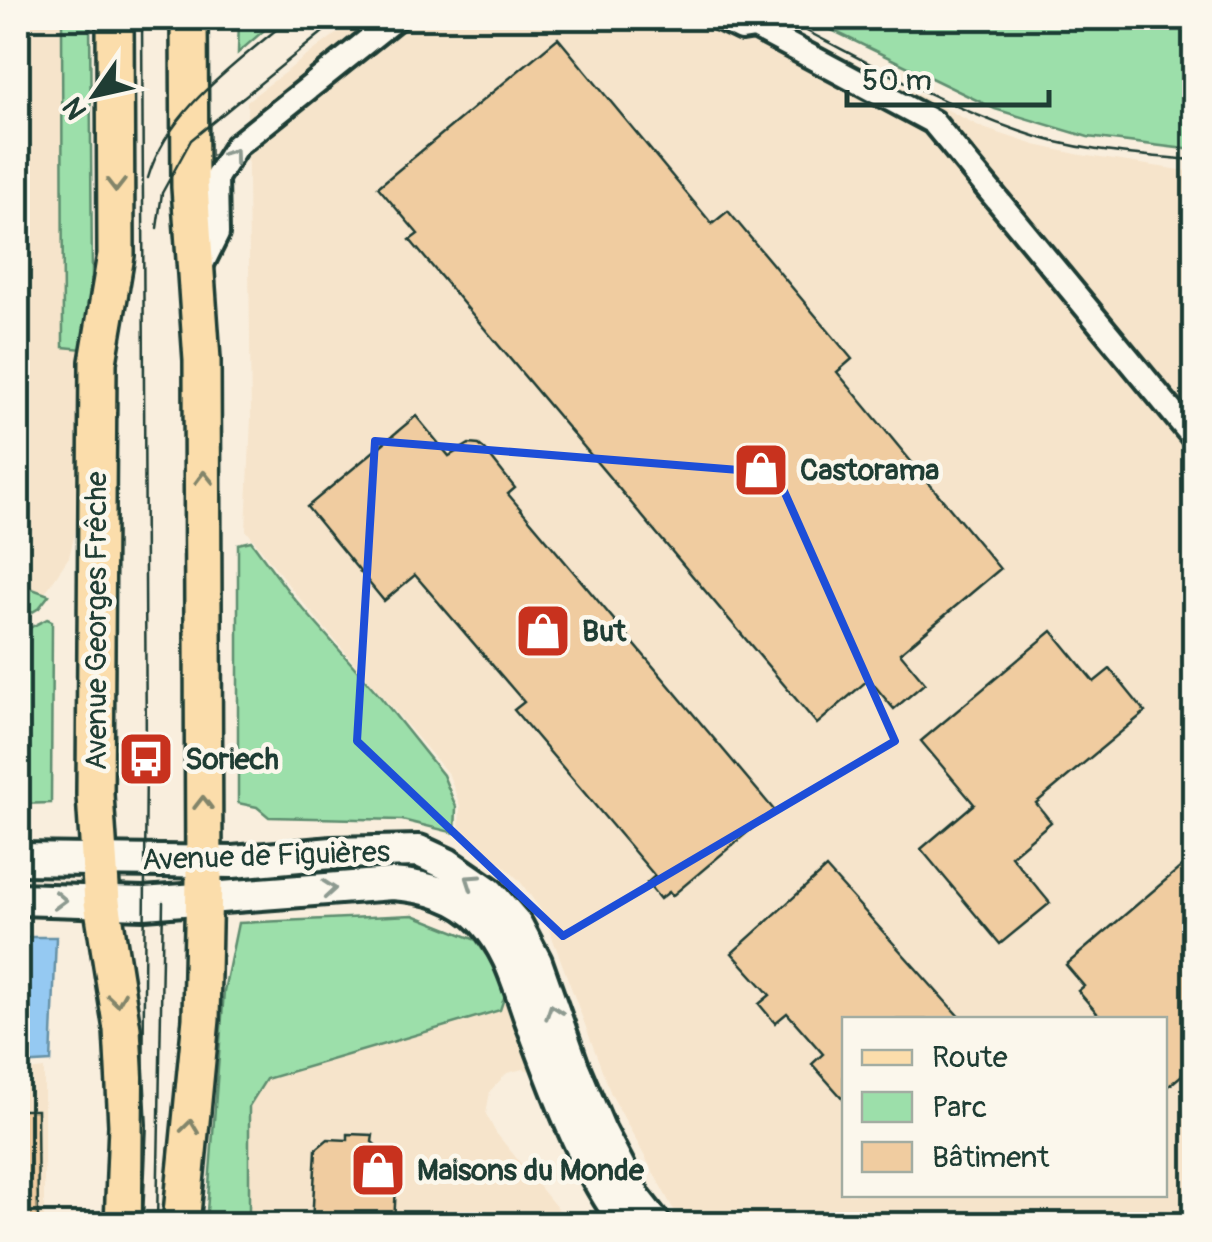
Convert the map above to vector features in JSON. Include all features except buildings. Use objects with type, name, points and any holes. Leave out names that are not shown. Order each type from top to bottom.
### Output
[{"type":"main road","name":"Avenue Georges Frêche","points":[[115,18],[116,255],[98,362],[96,796],[102,902],[122,1028],[127,1125],[123,1224]]},
{"type":"main road","points":[[182,1224],[201,1019],[204,900],[202,360],[190,186],[190,18]]},
{"type":"main road","name":"Avenue de Figuières","points":[[18,859],[203,861],[419,851],[447,864],[489,892],[516,924],[536,962],[600,1132],[636,1200],[655,1224]]},
{"type":"main road","name":"Avenue de Figuières","points":[[18,900],[204,900],[392,884],[421,886],[447,895],[482,918],[515,970],[581,1143],[628,1224]]},
{"type":"street","points":[[196,278],[218,234],[216,178],[236,146],[396,18]]},
{"type":"street","points":[[719,18],[742,28],[756,27],[932,122],[1194,438]]},
{"type":"highlighted area","points":[[375,441],[776,473],[895,741],[563,936],[357,741]]},
{"type":"shaded area","points":[[18,18],[81,18],[80,514],[69,557],[36,606],[18,617]]},
{"type":"shaded area","points":[[357,18],[767,18],[983,128],[1081,155],[1194,172],[1194,1224],[686,1224],[672,1207],[611,1094],[543,913],[519,880],[478,842],[459,835],[460,806],[449,775],[246,530],[251,418],[247,101]]},
{"type":"shaded area","points":[[508,987],[539,1073],[523,1069],[507,1073],[490,1091],[486,1114],[496,1133],[570,1224],[249,1224],[249,1106],[266,1079]]},
{"type":"shaded area","points":[[44,1069],[44,1224],[18,1224],[18,1072]]},
{"type":"green space","points":[[62,18],[90,18],[92,276],[83,349],[63,347]]},
{"type":"green space","points":[[239,18],[278,18],[238,53]]},
{"type":"green space","points":[[807,18],[1194,18],[1194,150],[1088,137],[995,109]]},
{"type":"green space","points":[[251,541],[291,595],[443,775],[456,807],[455,833],[402,820],[269,817],[257,807],[238,803],[238,544]]},
{"type":"green space","points":[[24,586],[49,595],[39,608],[18,621],[18,592]]},
{"type":"green space","points":[[47,619],[52,621],[51,803],[18,804],[18,634]]},
{"type":"green space","points":[[413,915],[476,940],[508,987],[500,1010],[266,1079],[249,1106],[249,1224],[206,1224],[224,991],[238,923]]},
{"type":"water","points":[[18,937],[56,937],[51,1062],[18,1064]]},
{"type":"tram line","points":[[142,18],[146,759],[142,1224]]},
{"type":"tram line","points":[[148,178],[171,130],[188,109],[227,70],[290,18]]},
{"type":"tram line","points":[[157,228],[162,193],[191,140],[340,18]]},
{"type":"tram line","points":[[781,18],[928,93],[1019,131],[1083,148],[1194,160]]},
{"type":"tram line","points":[[157,1224],[163,902]]},
{"type":"place","name":"Castorama","points":[[761,470]]},
{"type":"place","name":"But","points":[[543,631]]},
{"type":"place","name":"Soriech","points":[[146,759]]},
{"type":"place","name":"Maisons du Monde","points":[[378,1170]]}]
